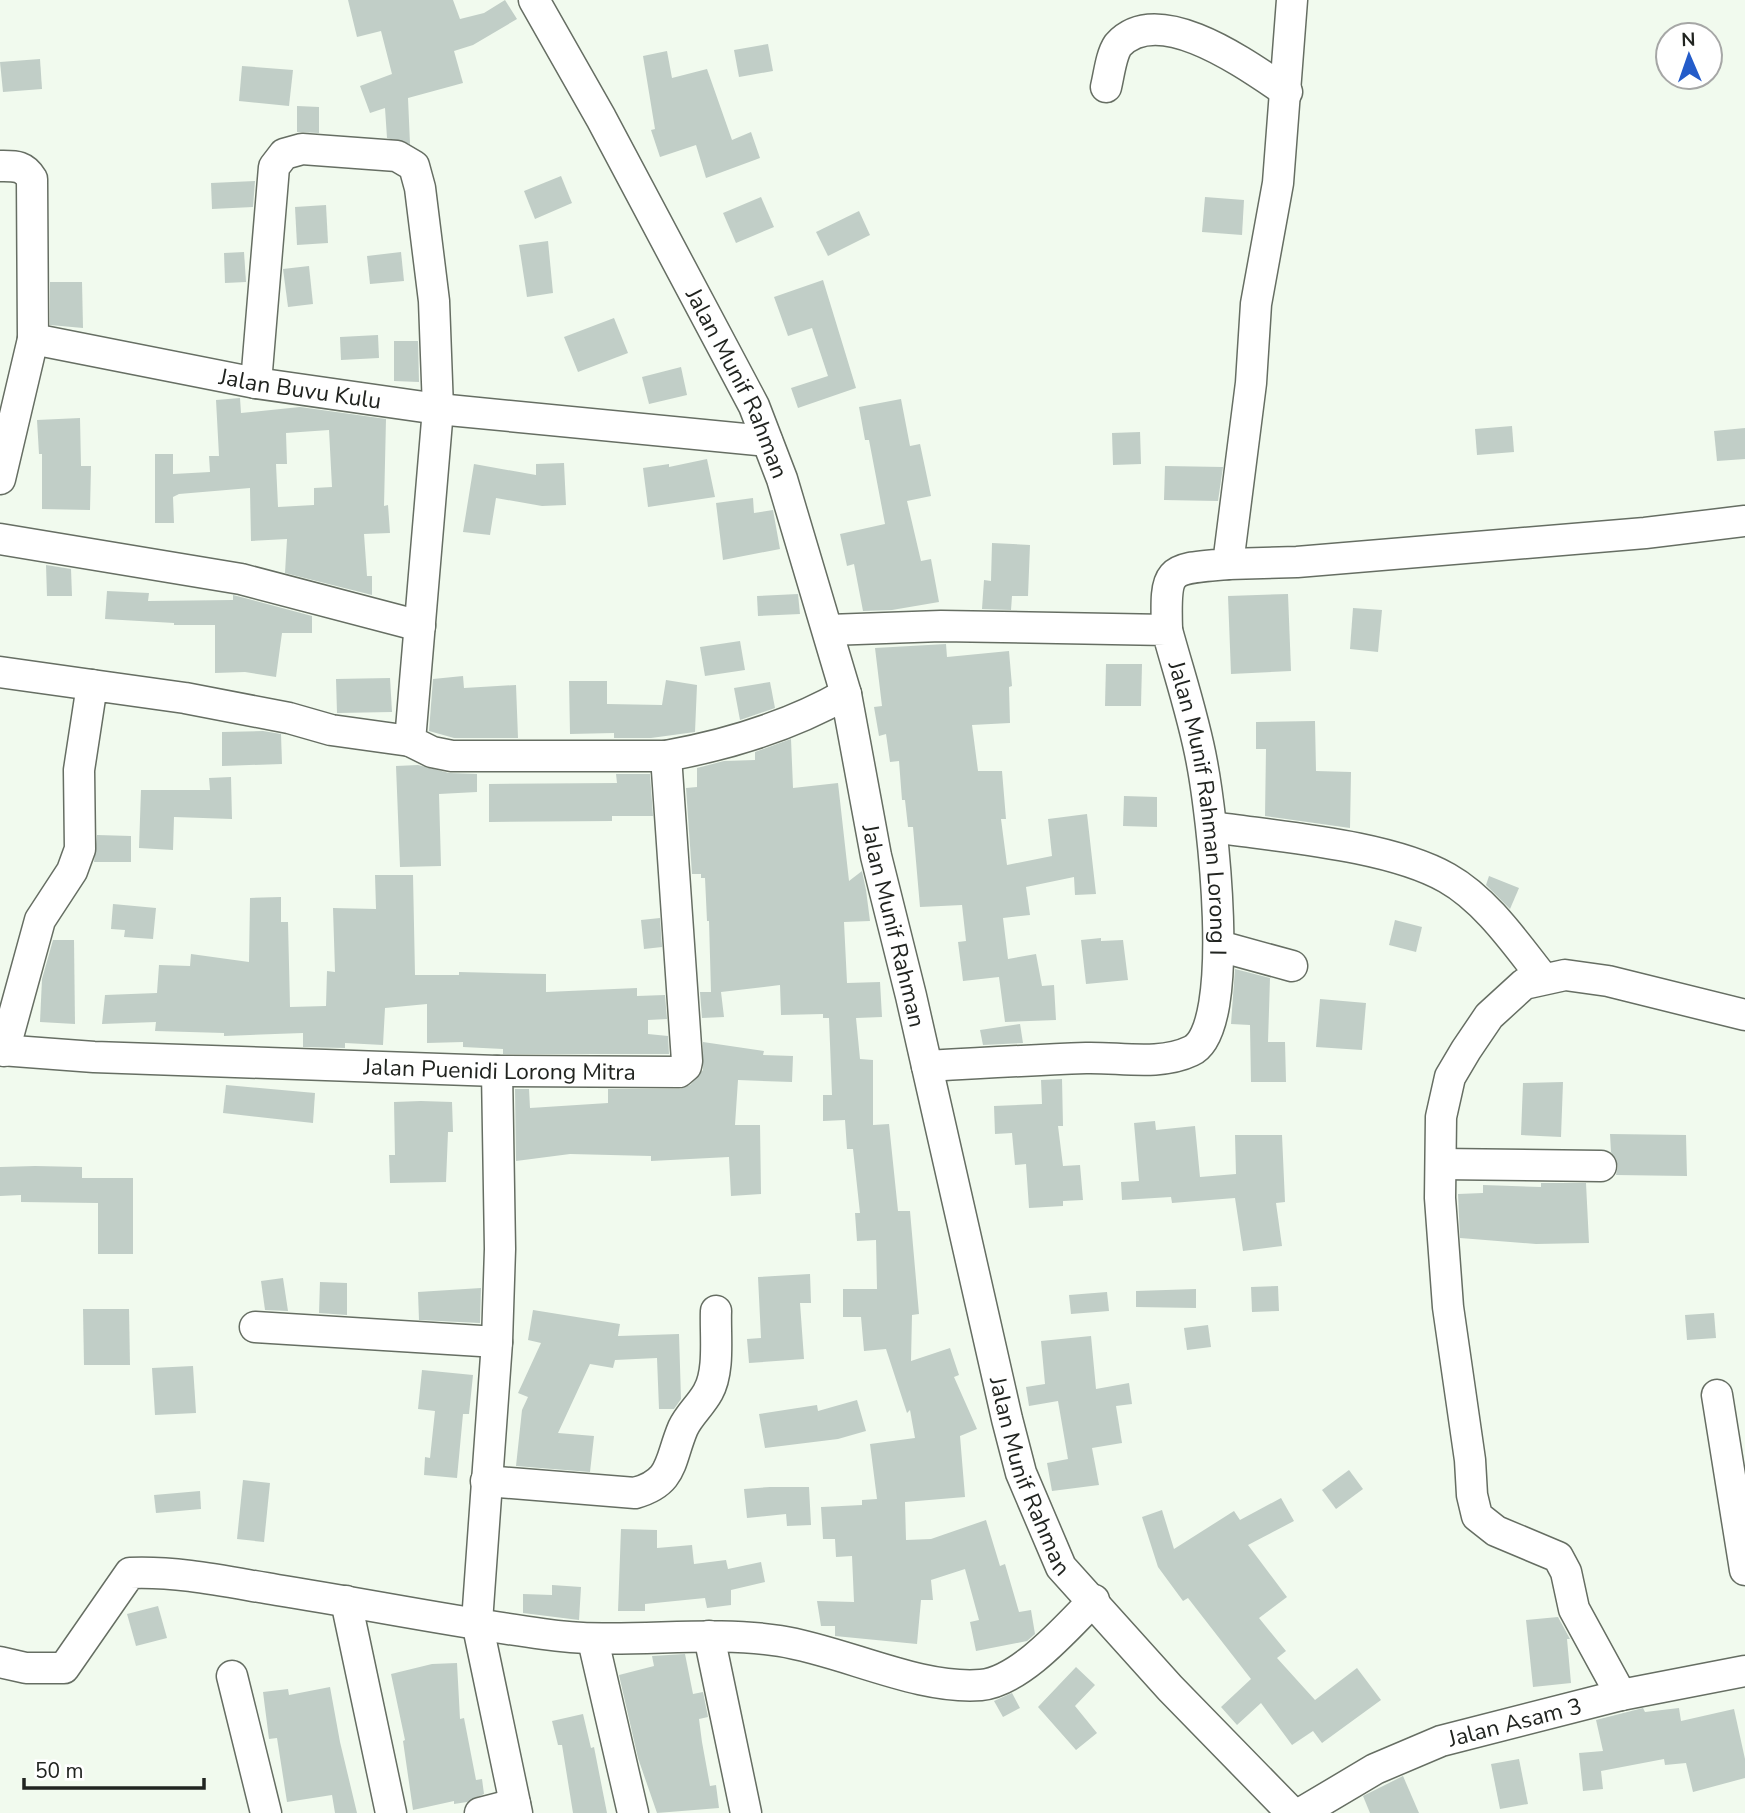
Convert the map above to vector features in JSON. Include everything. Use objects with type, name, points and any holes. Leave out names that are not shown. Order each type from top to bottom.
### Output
[{"type":"street","name":"Jalan Munif Rahman","points":[[534,0],[601,118],[754,406],[782,479],[846,694],[876,856],[1021,1473],[1061,1567],[1170,1688],[1292,1813]]},
{"type":"street","points":[[1228,564],[1251,383],[1256,304],[1279,183],[1292,0]]},
{"type":"street","points":[[1107,87],[1116,47],[1137,28],[1172,27],[1195,33],[1287,92]]},
{"type":"street","points":[[256,383],[270,252],[274,167],[284,153],[302,149],[397,156],[414,166],[420,188],[434,301],[438,409],[410,741]]},
{"type":"street","points":[[0,166],[18,166],[32,179],[33,339],[0,479]]},
{"type":"street","name":"Jalan Buvu Kulu","points":[[33,339],[256,383],[438,409],[767,441]]},
{"type":"street","points":[[1167,630],[1166,588],[1172,575],[1185,568],[1297,562],[1645,533],[1745,521]]},
{"type":"street","points":[[0,539],[241,579],[420,626]]},
{"type":"street","name":"Jalan Munif Rahman Lorong I","points":[[829,630],[941,626],[1167,630],[1202,760],[1213,827],[1219,946],[1215,1012],[1210,1027],[1194,1051],[1166,1058],[1088,1058],[927,1066]]},
{"type":"street","points":[[0,672],[197,700],[289,718],[331,730],[410,741],[432,752],[452,756],[666,756],[699,750],[804,715],[846,694]]},
{"type":"street","points":[[2,1051],[40,919],[72,871],[80,849],[79,770],[92,685]]},
{"type":"street","name":"Jalan Puenidi Lorong Mitra","points":[[2,1051],[94,1057],[497,1071],[672,1073],[686,1066],[666,756]]},
{"type":"street","points":[[1213,827],[1408,861],[1447,878],[1469,894],[1543,978]]},
{"type":"street","points":[[1219,946],[1292,966]]},
{"type":"street","points":[[1621,1695],[1579,1619],[1566,1572],[1558,1557],[1496,1531],[1477,1516],[1448,1307],[1441,1117],[1450,1077],[1489,1016],[1524,984],[1565,975],[1608,981],[1745,1015]]},
{"type":"street","points":[[480,1813],[516,1809],[478,1622],[497,1342],[500,1248],[497,1071]]},
{"type":"street","points":[[1441,1164],[1476,1162],[1601,1166]]},
{"type":"street","points":[[486,1481],[635,1493],[654,1488],[671,1467],[683,1427],[709,1390],[714,1367],[716,1311]]},
{"type":"street","points":[[255,1327],[497,1342]]},
{"type":"street","points":[[1717,1395],[1745,1570]]},
{"type":"street","points":[[0,1662],[26,1668],[64,1668],[130,1573],[200,1576],[593,1640],[743,1636],[805,1645],[896,1672],[954,1684],[984,1685],[1020,1669],[1046,1649],[1094,1601]]},
{"type":"street","points":[[346,1601],[391,1813]]},
{"type":"street","points":[[709,1636],[746,1813]]},
{"type":"street","points":[[593,1640],[633,1813]]},
{"type":"street","name":"Jalan Asam 3","points":[[1301,1813],[1375,1769],[1430,1745],[1621,1695],[1745,1671]]},
{"type":"street","points":[[232,1676],[266,1813]]},
{"type":"building","points":[[348,0],[453,0],[460,19],[484,13],[505,0],[517,19],[473,45],[454,51],[463,83],[408,98],[410,144],[387,138],[385,108],[370,113],[360,86],[392,74],[381,31],[357,37]]},
{"type":"building","points":[[768,44],[773,71],[739,77],[734,50]]},
{"type":"building","points":[[667,51],[672,78],[707,69],[732,140],[751,132],[760,158],[706,178],[696,145],[660,157],[651,130],[655,129],[643,56]]},
{"type":"building","points":[[40,59],[42,89],[3,92],[0,62]]},
{"type":"building","points":[[242,66],[293,70],[289,106],[239,101]]},
{"type":"building","points":[[297,106],[319,107],[319,133],[297,132]]},
{"type":"building","points":[[561,176],[572,203],[535,219],[524,191]]},
{"type":"building","points":[[255,181],[253,207],[212,209],[211,183]]},
{"type":"building","points":[[761,197],[774,227],[736,243],[723,213]]},
{"type":"building","points":[[1205,197],[1244,200],[1242,235],[1202,232]]},
{"type":"building","points":[[326,205],[328,243],[297,245],[295,207]]},
{"type":"building","points":[[859,211],[870,235],[828,256],[816,232]]},
{"type":"building","points":[[548,241],[553,293],[527,297],[519,245]]},
{"type":"building","points":[[244,252],[246,282],[225,283],[224,253]]},
{"type":"building","points":[[401,252],[404,281],[370,284],[367,256]]},
{"type":"building","points":[[309,266],[313,304],[288,307],[283,269]]},
{"type":"building","points":[[823,280],[856,388],[798,408],[791,388],[828,376],[812,328],[788,336],[774,297]]},
{"type":"building","points":[[50,282],[82,282],[83,328],[50,325]]},
{"type":"building","points":[[614,318],[628,353],[578,372],[564,337]]},
{"type":"building","points":[[378,335],[379,358],[341,360],[340,337]]},
{"type":"building","points":[[394,341],[418,341],[419,382],[394,381]]},
{"type":"building","points":[[681,367],[687,395],[649,404],[642,377]]},
{"type":"building","points":[[240,398],[241,413],[300,407],[386,419],[384,506],[388,505],[390,533],[364,534],[367,576],[372,576],[372,595],[285,573],[287,539],[251,541],[250,488],[179,494],[173,497],[174,523],[155,523],[155,454],[173,454],[173,474],[210,472],[209,456],[219,456],[216,400]],"holes":[[[329,430],[332,487],[314,488],[314,505],[278,507],[276,464],[287,464],[286,433]]]},
{"type":"building","points":[[901,399],[910,446],[920,444],[931,496],[907,501],[921,561],[931,559],[939,602],[892,610],[863,611],[854,564],[847,566],[840,534],[885,524],[869,440],[865,440],[859,407]]},
{"type":"building","points":[[80,418],[81,466],[91,466],[90,510],[42,509],[42,454],[39,454],[37,420]]},
{"type":"building","points":[[1512,426],[1514,452],[1477,455],[1475,429]]},
{"type":"building","points":[[1745,428],[1745,459],[1717,461],[1714,431]]},
{"type":"building","points":[[1140,432],[1141,464],[1113,465],[1112,433]]},
{"type":"building","points":[[707,459],[715,497],[648,507],[643,468],[669,464],[669,467]]},
{"type":"building","points":[[564,463],[566,505],[542,506],[496,498],[490,535],[463,532],[474,464],[536,475],[536,464]]},
{"type":"building","points":[[1165,466],[1223,467],[1218,501],[1164,500]]},
{"type":"building","points":[[753,498],[754,513],[773,510],[780,549],[723,560],[716,503]]},
{"type":"building","points":[[992,543],[1030,545],[1028,596],[1012,596],[1011,610],[982,609],[984,580],[991,581]]},
{"type":"building","points":[[46,565],[71,569],[72,596],[47,596]]},
{"type":"building","points":[[107,591],[149,593],[148,601],[233,600],[233,595],[312,616],[312,633],[282,633],[276,677],[245,672],[215,673],[215,625],[174,625],[105,619]]},
{"type":"building","points":[[798,594],[800,614],[758,616],[757,596]]},
{"type":"building","points":[[1288,594],[1291,671],[1231,674],[1228,596]]},
{"type":"building","points":[[1353,608],[1382,610],[1378,652],[1350,649]]},
{"type":"building","points":[[740,641],[745,670],[705,676],[700,647]]},
{"type":"building","points":[[946,644],[947,657],[1009,651],[1012,686],[1009,687],[1010,723],[972,725],[978,771],[1002,771],[1006,819],[1001,819],[1007,865],[1052,856],[1048,819],[1087,814],[1096,894],[1075,895],[1074,877],[1026,887],[1030,915],[1003,918],[1008,959],[1036,954],[1042,986],[1054,985],[1056,1020],[1005,1022],[999,977],[963,981],[958,942],[966,941],[962,905],[920,907],[913,827],[908,827],[905,800],[902,800],[899,761],[890,762],[886,734],[879,736],[874,707],[882,706],[875,648]]},
{"type":"building","points":[[1106,664],[1142,664],[1141,706],[1105,706]]},
{"type":"building","points":[[463,676],[464,688],[516,685],[518,738],[454,738],[429,731],[433,679]]},
{"type":"building","points":[[390,678],[392,712],[337,713],[336,679]]},
{"type":"building","points":[[666,680],[697,685],[695,732],[651,738],[614,738],[614,733],[570,734],[569,681],[607,681],[607,704],[662,705]]},
{"type":"building","points":[[770,682],[775,708],[740,720],[734,688]]},
{"type":"building","points":[[1315,721],[1316,771],[1351,772],[1350,828],[1265,816],[1266,749],[1256,749],[1256,722]]},
{"type":"building","points":[[263,731],[281,734],[282,764],[222,766],[222,732]]},
{"type":"building","points":[[791,739],[793,788],[838,783],[849,881],[862,871],[866,890],[870,921],[844,922],[847,983],[880,982],[882,1017],[856,1018],[860,1059],[873,1060],[873,1125],[889,1124],[898,1211],[910,1211],[919,1314],[912,1315],[911,1361],[950,1348],[959,1375],[954,1377],[977,1429],[960,1436],[965,1497],[905,1502],[906,1540],[931,1539],[986,1520],[1000,1566],[1005,1564],[1019,1612],[1031,1610],[1035,1634],[1027,1641],[976,1651],[970,1622],[979,1620],[965,1569],[931,1580],[933,1600],[921,1600],[917,1644],[835,1636],[835,1626],[821,1626],[817,1601],[854,1602],[852,1556],[836,1557],[835,1539],[823,1539],[821,1507],[862,1505],[862,1500],[877,1499],[870,1444],[915,1438],[910,1410],[907,1413],[886,1349],[864,1351],[861,1317],[843,1317],[843,1289],[877,1289],[876,1240],[857,1241],[855,1213],[860,1213],[853,1149],[847,1149],[845,1120],[823,1121],[823,1095],[832,1095],[829,1018],[823,1018],[823,1014],[781,1015],[780,985],[721,992],[724,1017],[702,1018],[700,992],[711,992],[709,921],[705,878],[701,878],[701,874],[692,874],[686,788],[697,787],[697,768],[724,761],[755,760],[755,752]]},
{"type":"building","points":[[418,765],[449,773],[477,774],[477,792],[439,794],[441,866],[400,867],[396,766]]},
{"type":"building","points":[[616,774],[650,774],[653,816],[612,816],[612,821],[489,822],[489,784],[617,783]]},
{"type":"building","points":[[231,777],[232,819],[174,817],[173,850],[139,848],[141,790],[210,790],[209,778]]},
{"type":"building","points":[[1124,796],[1157,797],[1157,827],[1123,826]]},
{"type":"building","points":[[97,835],[131,836],[131,862],[94,862]]},
{"type":"building","points":[[375,875],[413,875],[415,975],[459,975],[459,972],[546,974],[546,992],[637,988],[637,996],[665,995],[667,1019],[648,1020],[648,1034],[668,1036],[669,1054],[503,1054],[503,1049],[463,1047],[463,1042],[427,1043],[427,1004],[385,1008],[383,1045],[345,1043],[345,1048],[303,1047],[303,1033],[224,1036],[224,1033],[155,1031],[156,1022],[102,1024],[105,995],[157,993],[159,965],[190,966],[191,954],[249,962],[250,898],[281,897],[281,922],[288,922],[290,1007],[326,1006],[327,971],[335,972],[333,908],[376,909]]},
{"type":"building","points":[[1489,876],[1519,888],[1510,909],[1486,885]]},
{"type":"building","points":[[113,904],[156,908],[153,939],[124,937],[125,930],[111,929]]},
{"type":"building","points":[[660,918],[662,947],[644,949],[641,920]]},
{"type":"building","points":[[1395,920],[1422,927],[1416,952],[1389,945]]},
{"type":"building","points":[[1101,938],[1101,941],[1123,940],[1128,980],[1086,984],[1081,940]]},
{"type":"building","points":[[53,940],[74,940],[75,1024],[40,1022],[42,979]]},
{"type":"building","points":[[1235,969],[1270,978],[1268,1042],[1285,1042],[1286,1082],[1251,1082],[1250,1025],[1231,1024]]},
{"type":"building","points":[[1320,999],[1366,1003],[1362,1050],[1316,1047]]},
{"type":"building","points":[[1020,1024],[1023,1043],[983,1045],[980,1030]]},
{"type":"building","points":[[703,1042],[764,1051],[763,1055],[793,1056],[792,1082],[738,1080],[735,1125],[760,1125],[761,1194],[731,1196],[729,1157],[651,1161],[651,1156],[570,1154],[516,1161],[515,1089],[529,1089],[530,1108],[608,1103],[608,1089],[680,1089],[690,1085],[703,1070]]},
{"type":"building","points":[[1062,1079],[1063,1126],[1058,1126],[1063,1166],[1080,1165],[1083,1200],[1063,1201],[1063,1206],[1029,1208],[1026,1164],[1015,1165],[1012,1133],[995,1134],[994,1106],[1042,1104],[1041,1080]]},
{"type":"building","points":[[1563,1082],[1561,1137],[1521,1135],[1523,1083]]},
{"type":"building","points":[[226,1085],[315,1093],[313,1123],[223,1113]]},
{"type":"building","points":[[394,1102],[452,1102],[453,1132],[448,1132],[446,1182],[390,1183],[389,1155],[395,1155]]},
{"type":"building","points":[[1155,1121],[1156,1130],[1195,1126],[1200,1177],[1236,1174],[1235,1135],[1282,1135],[1285,1202],[1276,1203],[1282,1246],[1243,1251],[1235,1198],[1172,1203],[1171,1197],[1122,1200],[1121,1182],[1139,1181],[1134,1123]]},
{"type":"building","points":[[1610,1134],[1686,1135],[1687,1176],[1616,1175],[1618,1166],[1611,1152]]},
{"type":"building","points":[[0,1167],[82,1167],[82,1178],[133,1178],[133,1254],[98,1254],[98,1203],[21,1202],[21,1195],[0,1196]]},
{"type":"building","points":[[1541,1183],[1586,1183],[1589,1243],[1536,1244],[1460,1238],[1458,1194],[1483,1193],[1483,1185],[1541,1187]]},
{"type":"building","points":[[810,1274],[811,1303],[800,1303],[804,1359],[749,1363],[747,1339],[761,1338],[758,1277]]},
{"type":"building","points":[[283,1278],[288,1311],[265,1310],[261,1281]]},
{"type":"building","points":[[320,1282],[347,1283],[347,1315],[319,1313]]},
{"type":"building","points":[[1278,1286],[1279,1311],[1252,1312],[1251,1287]]},
{"type":"building","points":[[481,1288],[480,1323],[419,1320],[418,1292]]},
{"type":"building","points":[[1196,1289],[1196,1308],[1136,1307],[1136,1291]]},
{"type":"building","points":[[1107,1292],[1109,1311],[1071,1314],[1069,1295]]},
{"type":"building","points":[[83,1309],[129,1309],[130,1365],[84,1365]]},
{"type":"building","points":[[533,1310],[620,1324],[618,1336],[679,1334],[681,1399],[674,1409],[659,1409],[657,1358],[615,1360],[613,1368],[590,1364],[558,1433],[594,1436],[590,1472],[516,1466],[522,1410],[528,1397],[518,1393],[541,1343],[528,1340]]},
{"type":"building","points":[[1714,1313],[1716,1338],[1687,1340],[1685,1315]]},
{"type":"building","points":[[1208,1325],[1211,1347],[1187,1350],[1184,1328]]},
{"type":"building","points":[[1091,1336],[1096,1389],[1129,1383],[1132,1404],[1116,1406],[1122,1443],[1092,1448],[1099,1485],[1052,1491],[1047,1463],[1068,1459],[1058,1401],[1029,1406],[1026,1387],[1045,1384],[1041,1341]]},
{"type":"building","points":[[193,1366],[196,1413],[155,1415],[152,1368]]},
{"type":"building","points":[[422,1370],[473,1375],[469,1414],[463,1414],[457,1478],[424,1475],[425,1457],[430,1458],[435,1411],[418,1409]]},
{"type":"building","points":[[857,1400],[866,1431],[838,1439],[765,1448],[759,1414],[817,1405],[818,1411]]},
{"type":"building","points":[[1349,1470],[1363,1489],[1336,1509],[1322,1490]]},
{"type":"building","points":[[243,1480],[270,1483],[264,1542],[237,1539]]},
{"type":"building","points":[[809,1487],[811,1525],[787,1526],[786,1514],[747,1518],[744,1489]]},
{"type":"building","points":[[200,1491],[201,1509],[156,1513],[154,1495]]},
{"type":"building","points":[[1281,1498],[1294,1521],[1248,1545],[1287,1597],[1259,1618],[1286,1651],[1277,1658],[1315,1700],[1357,1668],[1381,1700],[1322,1743],[1313,1731],[1292,1745],[1261,1703],[1237,1725],[1221,1707],[1251,1679],[1188,1598],[1183,1601],[1158,1567],[1142,1517],[1162,1510],[1174,1549],[1234,1511],[1240,1520]]},
{"type":"building","points":[[621,1529],[657,1530],[657,1548],[692,1545],[694,1564],[726,1560],[728,1569],[761,1562],[765,1582],[731,1590],[731,1605],[707,1608],[705,1598],[645,1604],[645,1611],[618,1611]]},
{"type":"building","points":[[552,1585],[581,1587],[579,1620],[523,1613],[523,1594],[552,1595]]},
{"type":"building","points":[[158,1606],[167,1638],[136,1646],[127,1614]]},
{"type":"building","points":[[1558,1617],[1570,1639],[1567,1639],[1571,1683],[1533,1687],[1526,1620]]},
{"type":"building","points":[[685,1654],[693,1694],[703,1692],[708,1717],[699,1719],[702,1742],[710,1786],[716,1785],[719,1808],[657,1813],[638,1758],[619,1675],[654,1666],[652,1656]]},
{"type":"building","points":[[457,1663],[460,1719],[464,1718],[476,1780],[482,1779],[484,1794],[467,1802],[454,1804],[454,1801],[413,1810],[403,1741],[405,1740],[391,1674],[432,1664]]},
{"type":"building","points":[[1076,1667],[1095,1685],[1075,1706],[1097,1733],[1076,1750],[1038,1707]]},
{"type":"building","points":[[330,1687],[357,1813],[335,1813],[332,1795],[287,1802],[277,1738],[269,1739],[263,1692],[288,1689],[289,1695]]},
{"type":"building","points":[[1012,1693],[1020,1708],[1003,1717],[994,1701]]},
{"type":"building","points":[[1643,1708],[1645,1712],[1679,1708],[1681,1721],[1734,1709],[1745,1759],[1745,1778],[1693,1792],[1686,1763],[1665,1765],[1664,1759],[1601,1771],[1603,1789],[1583,1791],[1579,1753],[1603,1751],[1596,1720]]},
{"type":"building","points":[[583,1714],[591,1748],[594,1747],[607,1813],[573,1813],[562,1745],[558,1745],[552,1721]]},
{"type":"building","points":[[1519,1759],[1528,1804],[1500,1809],[1491,1764]]},
{"type":"building","points":[[1403,1776],[1419,1813],[1370,1813],[1363,1796]]}]
